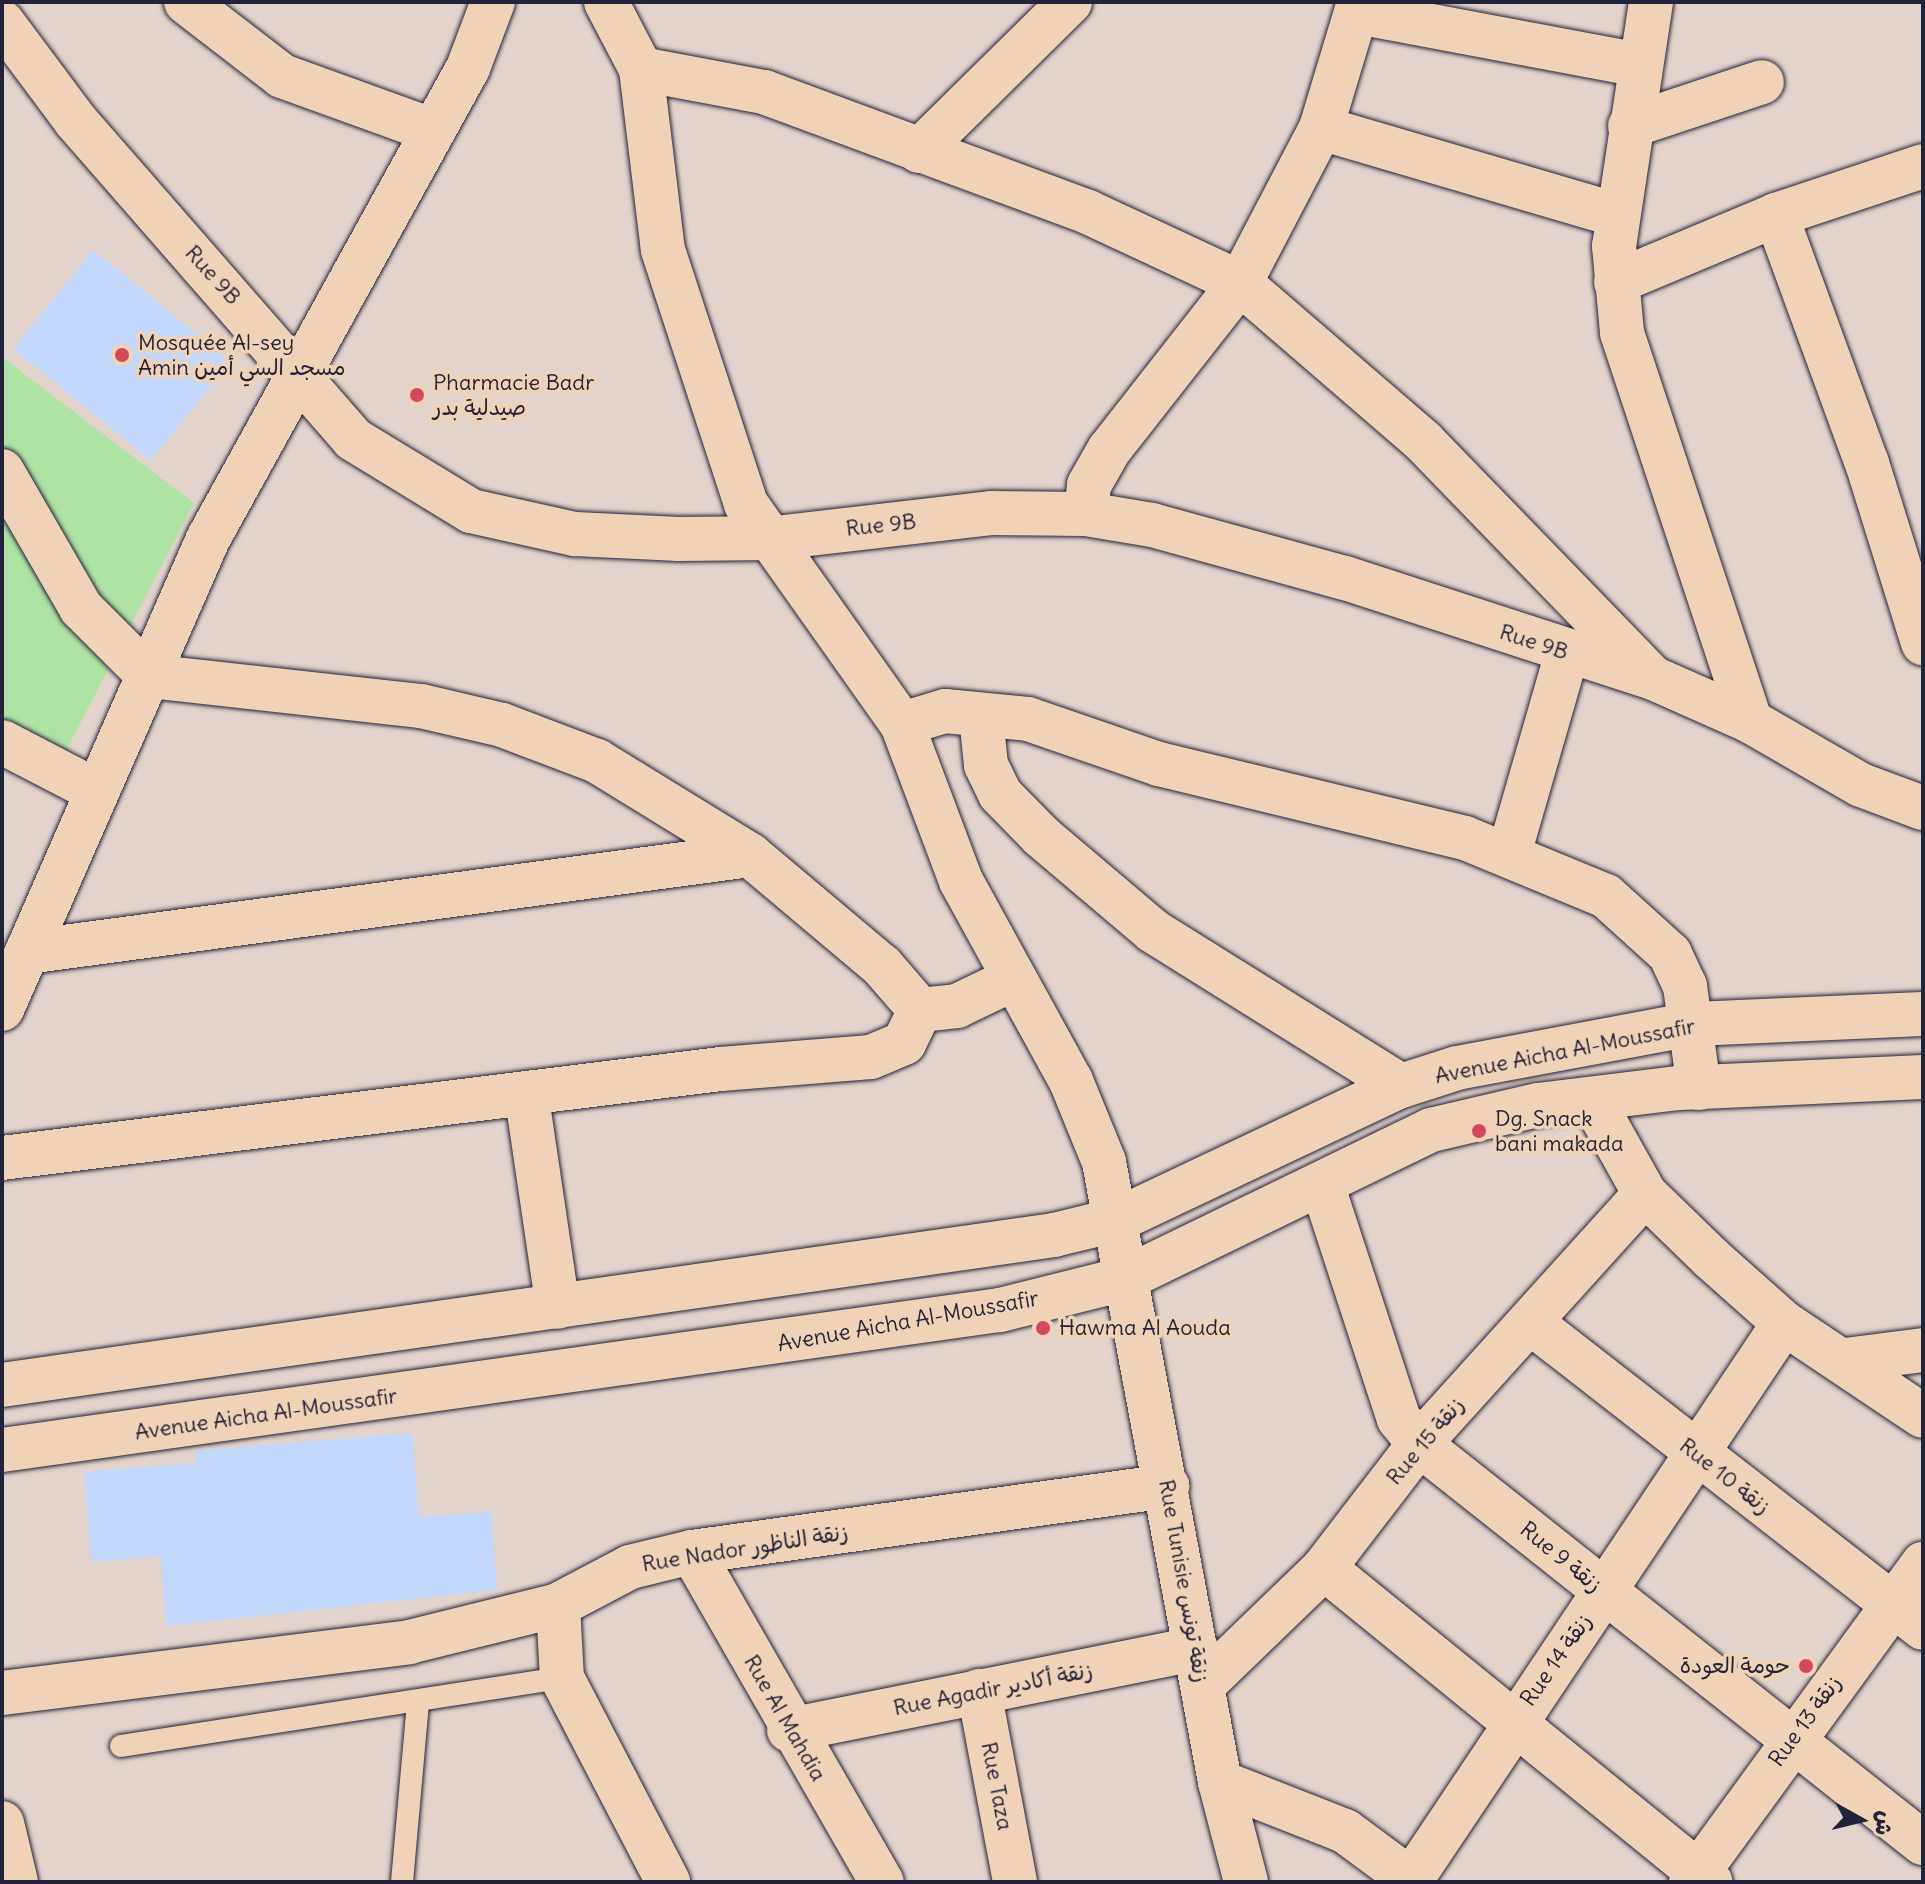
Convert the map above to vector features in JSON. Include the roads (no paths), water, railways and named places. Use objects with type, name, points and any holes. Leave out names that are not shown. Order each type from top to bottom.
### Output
[{"type":"street","points":[[186,2],[282,76],[431,130]]},
{"type":"street","points":[[2,1009],[208,539],[431,130],[468,68],[493,2]]},
{"type":"street","points":[[606,2],[641,69],[764,92],[1179,249],[1240,283],[1424,442],[1653,678]]},
{"type":"street","points":[[919,151],[1070,2]]},
{"type":"street","points":[[1651,2],[1617,215],[1616,282],[1634,385],[1750,721]]},
{"type":"street","points":[[1086,514],[1089,485],[1109,450],[1240,283],[1321,128],[1358,7],[1640,65]]},
{"type":"street","name":"Rue 9B","points":[[3,27],[75,120],[298,371],[353,439],[471,511],[575,534],[775,538],[991,513],[1086,514],[1345,578],[1567,653],[1653,678],[1750,721],[1861,785],[1923,808]]},
{"type":"street","name":"Rue Tunisie زنقة تونس","points":[[641,69],[663,250],[746,504],[775,538],[902,724],[1011,980],[1071,1081],[1119,1219],[1124,1279],[1167,1486],[1220,1782],[1246,1882]]},
{"type":"street","points":[[1630,126],[1762,82]]},
{"type":"street","points":[[1321,128],[1617,215]]},
{"type":"street","points":[[1616,282],[1776,215],[1923,166]]},
{"type":"street","points":[[1776,215],[1867,463],[1923,643]]},
{"type":"street","points":[[2,471],[81,608],[149,676],[421,706],[502,725],[597,761],[750,855],[882,966],[920,1010]]},
{"type":"street","points":[[1509,854],[1567,653]]},
{"type":"street","points":[[902,724],[945,711],[1028,719],[1159,764],[1509,854],[1606,896],[1670,954],[1693,1024],[1699,1088]]},
{"type":"street","points":[[981,716],[986,765],[1000,794],[1153,931],[1401,1086]]},
{"type":"street","points":[[2,742],[96,791]]},
{"type":"street","points":[[942,823],[1000,794]]},
{"type":"street","points":[[27,952],[750,855]]},
{"type":"street","points":[[920,1010],[957,1006],[1011,980]]},
{"type":"street","points":[[2,1158],[527,1098],[721,1069],[871,1057],[904,1043],[920,1010]]},
{"type":"street","name":"Avenue Aicha Al-Moussafir","points":[[2,1385],[558,1307],[1119,1219],[1401,1086],[1457,1068],[1693,1024],[1923,1014]]},
{"type":"street","name":"Avenue Aicha Al-Moussafir","points":[[2,1450],[985,1312],[1124,1279],[1431,1130],[1592,1099],[1699,1088],[1923,1077]]},
{"type":"street","points":[[527,1098],[558,1307]]},
{"type":"street","points":[[1592,1099],[1645,1194],[1784,1323],[1845,1360],[1923,1416]]},
{"type":"street","name":"Rue 9 زنقة","points":[[1322,1184],[1399,1419],[1419,1444],[1790,1741],[1923,1843]]},
{"type":"street","name":"Rue 15 زنقة","points":[[1200,1667],[1324,1568],[1419,1444],[1645,1194]]},
{"type":"street","name":"Rue 10 زنقة","points":[[1530,1322],[1701,1458],[1907,1615]]},
{"type":"street","name":"Rue 14 زنقة","points":[[1412,1881],[1514,1720],[1701,1458],[1784,1323]]},
{"type":"street","points":[[1845,1360],[1923,1350]]},
{"type":"street","name":"Rue Nador زنقة الناظور","points":[[2,1693],[409,1642],[558,1605],[630,1567],[692,1552],[1167,1486]]},
{"type":"street","name":"Rue Al Mahdia","points":[[692,1552],[789,1730],[882,1882]]},
{"type":"street","name":"Rue 13 زنقة","points":[[1700,1879],[1790,1741],[1907,1615],[1923,1564]]},
{"type":"street","points":[[1324,1568],[1514,1720],[1700,1879]]},
{"type":"street","points":[[558,1605],[562,1678],[668,1882]]},
{"type":"street","name":"Rue Agadir زنقة أكادير","points":[[789,1730],[979,1691],[1200,1667]]},
{"type":"street","name":"Rue Taza","points":[[979,1691],[1015,1882]]},
{"type":"street","points":[[1220,1782],[1345,1831],[1412,1881]]},
{"type":"street","points":[[2,1823],[16,1882]]},
{"type":"lane","points":[[121,1746],[418,1703],[562,1678]]},
{"type":"lane","points":[[402,1882],[418,1703]]},
{"type":"place","name":"Mosquée Al-sey Amin مسجد السي أمين","points":[[122,355]]},
{"type":"place","name":"Pharmacie Badr صيدلية بدر","points":[[417,395]]},
{"type":"place","name":"Dg. Snack bani makada","points":[[1479,1131]]},
{"type":"place","name":"Hawma Al Aouda","points":[[1043,1328]]},
{"type":"place","name":"حومة العودة","points":[[1806,1666]]}]
